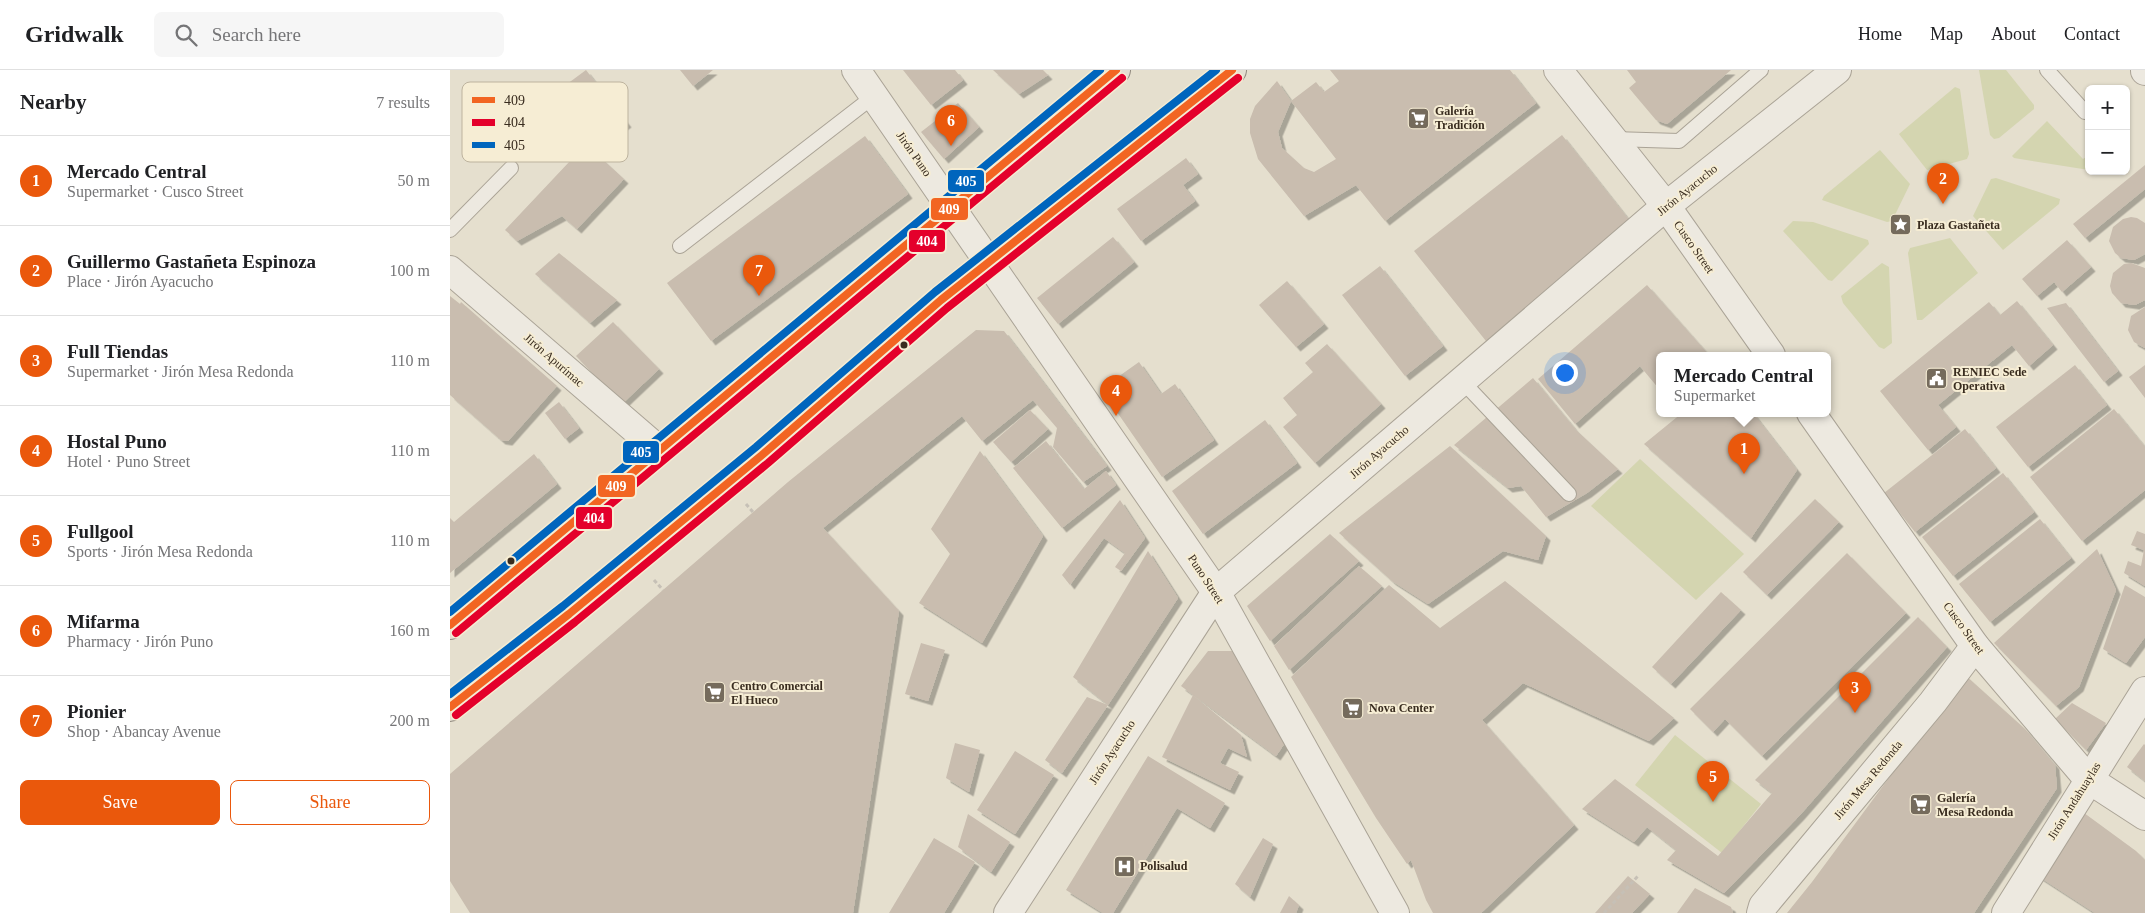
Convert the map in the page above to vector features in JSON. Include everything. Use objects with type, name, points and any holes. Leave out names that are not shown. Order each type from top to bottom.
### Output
[{"type":"main road","points":[[450,625],[1116,70]]},
{"type":"main road","points":[[450,707],[570,614],[762,455],[940,300],[1232,70]]},
{"type":"street","name":"Jirón Puno","points":[[856,70],[952,207],[988,263]]},
{"type":"street","name":"Cusco Street","points":[[1558,70],[1666,206],[1769,352]]},
{"type":"street","name":"Jirón Ayacucho","points":[[1008,913],[1216,592],[1666,206],[1837,70]]},
{"type":"street","name":"Puno Street","points":[[988,263],[1216,592],[1395,913]]},
{"type":"street","name":"Jirón Apurímac","points":[[450,270],[658,450]]},
{"type":"street","name":"Cusco Street","points":[[1814,417],[1976,646],[2088,779],[2145,816]]},
{"type":"street","name":"Jirón Mesa Redonda","points":[[1761,913],[1763,906],[1933,702],[1976,646]]},
{"type":"street","name":"Jirón Andahuaylas","points":[[2006,913],[2088,779],[2145,691]]},
{"type":"lane","points":[[1611,139],[1679,142],[1761,70]]},
{"type":"lane","points":[[2047,70],[2085,112]]},
{"type":"lane","points":[[680,246],[874,96]]},
{"type":"lane","points":[[450,230],[511,168]]},
{"type":"lane","points":[[1462,380],[1569,494]]},
{"type":"path","points":[[1604,913],[1638,876]]},
{"type":"green space","points":[[1979,70],[2006,70],[2034,105],[2034,109],[1999,138],[1994,139],[1990,135]]},
{"type":"green space","points":[[1955,87],[1960,89],[1969,154],[1967,159],[1927,170],[1899,134]]},
{"type":"green space","points":[[2047,121],[2083,159],[2085,158],[2085,169],[2014,158],[2012,156]]},
{"type":"green space","points":[[1880,150],[1910,184],[1892,221],[1887,222],[1822,200],[1824,196]]},
{"type":"green space","points":[[1996,178],[2060,199],[2059,204],[2003,250],[1973,216],[1991,179]]},
{"type":"green space","points":[[1793,221],[1813,222],[1868,240],[1869,244],[1832,281],[1828,280],[1783,231]]},
{"type":"green space","points":[[1950,238],[1978,273],[1922,320],[1917,320],[1908,253],[1910,248]]},
{"type":"green space","points":[[1882,263],[1889,267],[1892,343],[1884,349],[1879,347],[1843,303],[1841,296]]},
{"type":"green space","points":[[1640,459],[1744,554],[1696,600],[1591,506]]},
{"type":"green space","points":[[1675,735],[1761,804],[1722,853],[1635,785]]},
{"type":"building","points":[[586,70],[595,82],[570,82]]},
{"type":"building","points":[[680,70],[713,70],[693,86]]},
{"type":"building","points":[[903,70],[955,70],[963,80],[931,105]]},
{"type":"building","points":[[993,70],[1043,70],[1048,75],[1019,94]]},
{"type":"building","points":[[1330,70],[1510,70],[1536,103],[1385,221],[1356,185],[1304,216],[1258,159],[1250,133],[1250,119],[1255,106],[1277,81],[1291,101],[1316,82],[1324,92],[1339,81]],"holes":[[[1291,101],[1336,159],[1314,172],[1304,168],[1282,148],[1278,132]]]},
{"type":"building","points":[[1627,70],[1731,70],[1667,124],[1656,120],[1629,88],[1636,82]]},
{"type":"building","points":[[958,103],[979,127],[944,159],[921,132]]},
{"type":"building","points":[[1562,135],[1637,230],[1490,346],[1414,251]]},
{"type":"building","points":[[865,136],[908,194],[711,341],[667,283]]},
{"type":"building","points":[[1186,158],[1198,174],[1183,185],[1195,201],[1141,241],[1117,209]]},
{"type":"building","points":[[569,162],[606,162],[624,179],[577,229],[562,216],[517,241],[505,230]]},
{"type":"building","points":[[2145,165],[2145,189],[2085,238],[2073,224]]},
{"type":"building","points":[[2131,217],[2145,223],[2145,254],[2134,260],[2121,258],[2115,253],[2109,241],[2113,227],[2123,219]]},
{"type":"building","points":[[1113,237],[1134,262],[1058,324],[1037,298]]},
{"type":"building","points":[[2067,240],[2091,267],[2062,292],[2054,282],[2037,296],[2022,279]]},
{"type":"building","points":[[559,253],[617,300],[590,323],[535,274]]},
{"type":"building","points":[[2131,263],[2145,268],[2145,300],[2135,305],[2121,303],[2112,293],[2110,286],[2113,273],[2124,264]]},
{"type":"building","points":[[1380,266],[1443,346],[1405,376],[1342,295]]},
{"type":"building","points":[[1287,281],[1324,324],[1296,347],[1259,305]]},
{"type":"building","points":[[1647,285],[1706,352],[1656,352],[1656,385],[1640,366],[1575,424],[1538,379]]},
{"type":"building","points":[[450,296],[460,304],[461,302],[557,386],[508,441],[501,440],[450,395]]},
{"type":"building","points":[[2017,301],[2053,345],[2029,366],[2012,345],[1938,405],[1956,427],[1928,450],[1880,391],[1989,302],[2000,315]]},
{"type":"building","points":[[2066,303],[2118,371],[2104,382],[2047,308]]},
{"type":"building","points":[[2145,307],[2145,348],[2134,342],[2128,330],[2131,316]]},
{"type":"building","points":[[613,322],[659,369],[622,404],[576,356]]},
{"type":"building","name":"Centro Comercial El Hueco","points":[[976,330],[1004,331],[1107,466],[1083,482],[1053,447],[1057,428],[1033,400],[982,441],[962,416],[823,528],[899,611],[853,913],[470,913],[450,881],[450,774],[788,482]]},
{"type":"building","points":[[1327,344],[1381,404],[1315,463],[1283,427],[1297,415],[1283,398],[1313,372],[1305,363]]},
{"type":"building","points":[[1139,362],[1161,394],[1175,384],[1214,440],[1162,477],[1101,389]]},
{"type":"building","points":[[2075,365],[2107,405],[2028,467],[1996,427]]},
{"type":"building","points":[[2145,365],[2145,398],[2129,377]]},
{"type":"building","points":[[1533,378],[1575,429],[1618,469],[1587,493],[1546,517],[1521,486],[1508,488],[1454,445]]},
{"type":"building","points":[[559,402],[579,428],[565,439],[545,413]]},
{"type":"building","points":[[2114,409],[2145,447],[2145,490],[2082,541],[2030,477]]},
{"type":"building","points":[[1030,410],[1048,429],[1011,462],[993,442]]},
{"type":"building","points":[[1677,417],[1756,417],[1797,470],[1751,538],[1644,444]]},
{"type":"building","points":[[1265,420],[1297,463],[1203,534],[1172,491]]},
{"type":"building","points":[[1965,429],[1996,468],[1915,532],[1884,493]]},
{"type":"building","points":[[1046,441],[1084,489],[1106,471],[1116,485],[1062,528],[1013,468]]},
{"type":"building","points":[[1450,446],[1546,536],[1538,560],[1503,551],[1428,604],[1392,581],[1339,533]]},
{"type":"building","points":[[980,451],[1043,536],[982,643],[919,603],[950,554],[931,529]]},
{"type":"building","points":[[534,454],[557,484],[450,573],[450,518],[454,522]]},
{"type":"building","points":[[2003,473],[2034,512],[1953,576],[1922,537]]},
{"type":"building","points":[[1815,499],[1839,522],[1767,595],[1743,572]]},
{"type":"building","points":[[1120,500],[1145,538],[1121,571],[1115,567],[1125,553],[1104,538],[1070,585],[1062,575]]},
{"type":"building","points":[[2040,519],[2071,558],[1990,622],[1959,584]]},
{"type":"building","points":[[2137,531],[2145,534],[2145,586],[2124,573],[2128,561],[2141,566],[2144,550],[2131,545]]},
{"type":"building","points":[[1330,534],[1359,561],[1270,641],[1247,606]]},
{"type":"building","points":[[2097,549],[2116,590],[2079,687],[2056,706],[1994,643]]},
{"type":"building","points":[[1148,551],[1178,598],[1108,705],[1073,677]]},
{"type":"building","points":[[1847,553],[1906,613],[1762,756],[1725,719],[1713,732],[1690,709]]},
{"type":"building","points":[[1359,566],[1382,586],[1289,670],[1274,646]]},
{"type":"building","points":[[1505,581],[1674,718],[1649,741],[1523,683],[1482,720],[1574,825],[1481,913],[1433,913],[1411,860],[1407,864],[1376,818],[1291,677],[1389,585],[1440,628]]},
{"type":"building","points":[[2125,585],[2145,597],[2145,637],[2126,663],[2103,649]]},
{"type":"building","points":[[1721,592],[1741,610],[1671,684],[1652,667]]},
{"type":"building","points":[[1918,617],[1947,647],[1800,815],[1724,893],[1667,860],[1676,850],[1647,827],[1634,842],[1582,809],[1615,779],[1718,856],[1772,793],[1755,780]]},
{"type":"building","points":[[921,643],[945,650],[928,701],[905,694]]},
{"type":"building","points":[[1208,651],[1238,651],[1287,740],[1276,756],[1181,686]]},
{"type":"building","name":"Galería Mesa Redonda","points":[[1965,675],[2025,729],[2055,765],[2057,788],[1974,913],[1787,913],[1812,882]]},
{"type":"building","points":[[1193,695],[1241,735],[1247,757],[1228,748],[1220,763],[1239,772],[1230,790],[1162,757]]},
{"type":"building","points":[[1087,697],[1108,705],[1062,773],[1045,760]]},
{"type":"building","points":[[2072,703],[2106,723],[2086,750],[2055,719]]},
{"type":"building","points":[[955,743],[980,750],[969,792],[946,778]]},
{"type":"building","points":[[2145,745],[2145,781],[2127,767]]},
{"type":"building","points":[[1015,751],[1054,775],[1015,834],[977,810]]},
{"type":"building","points":[[1148,756],[1225,803],[1210,828],[1177,808],[1113,913],[1103,913],[1066,890]]},
{"type":"building","points":[[2080,810],[2136,851],[2145,860],[2145,913],[2095,913],[2038,876]]},
{"type":"building","points":[[968,814],[1010,842],[991,872],[958,847]]},
{"type":"building","points":[[934,838],[975,862],[944,913],[889,913]]},
{"type":"building","points":[[1263,838],[1273,844],[1250,897],[1235,884]]},
{"type":"building","points":[[1628,876],[1650,894],[1632,913],[1595,913]]},
{"type":"building","points":[[1695,888],[1731,907],[1733,913],[1677,913]]},
{"type":"building","points":[[1289,896],[1299,905],[1296,913],[1280,913]]},
{"type":"transit line","name":"405","points":[[450,612],[1100,70]]},
{"type":"transit line","name":"409","points":[[450,625],[1116,70]]},
{"type":"transit line","name":"405","points":[[450,694],[563,606],[756,447],[935,292],[1216,70]]},
{"type":"transit line","name":"409","points":[[450,707],[569,614],[762,455],[941,300],[1232,70]]},
{"type":"transit line","name":"404","points":[[456,633],[1122,78]]},
{"type":"transit line","name":"404","points":[[456,715],[575,622],[768,463],[947,308],[1238,78]]},
{"type":"place","name":"Galería Tradición","points":[[1419,118]]},
{"type":"place","name":"Mifarma","points":[[951,146]]},
{"type":"place","name":"Guillermo Gastañeta Espinoza","points":[[1943,204]]},
{"type":"place","name":"Plaza Gastañeta","points":[[1901,225]]},
{"type":"place","name":"Pionier","points":[[759,296]]},
{"type":"place","name":"RENIEC Sede Operativa","points":[[1937,379]]},
{"type":"place","name":"Hostal Puno","points":[[1116,416]]},
{"type":"place","name":"Mercado Central","points":[[1744,474]]},
{"type":"place","name":"Centro Comercial El Hueco","points":[[715,693]]},
{"type":"place","name":"Nova Center","points":[[1353,708]]},
{"type":"place","name":"Full Tiendas","points":[[1855,713]]},
{"type":"place","name":"Fullgool","points":[[1713,802]]},
{"type":"place","name":"Galería Mesa Redonda","points":[[1921,805]]},
{"type":"place","name":"Polisalud","points":[[1124,866]]}]
